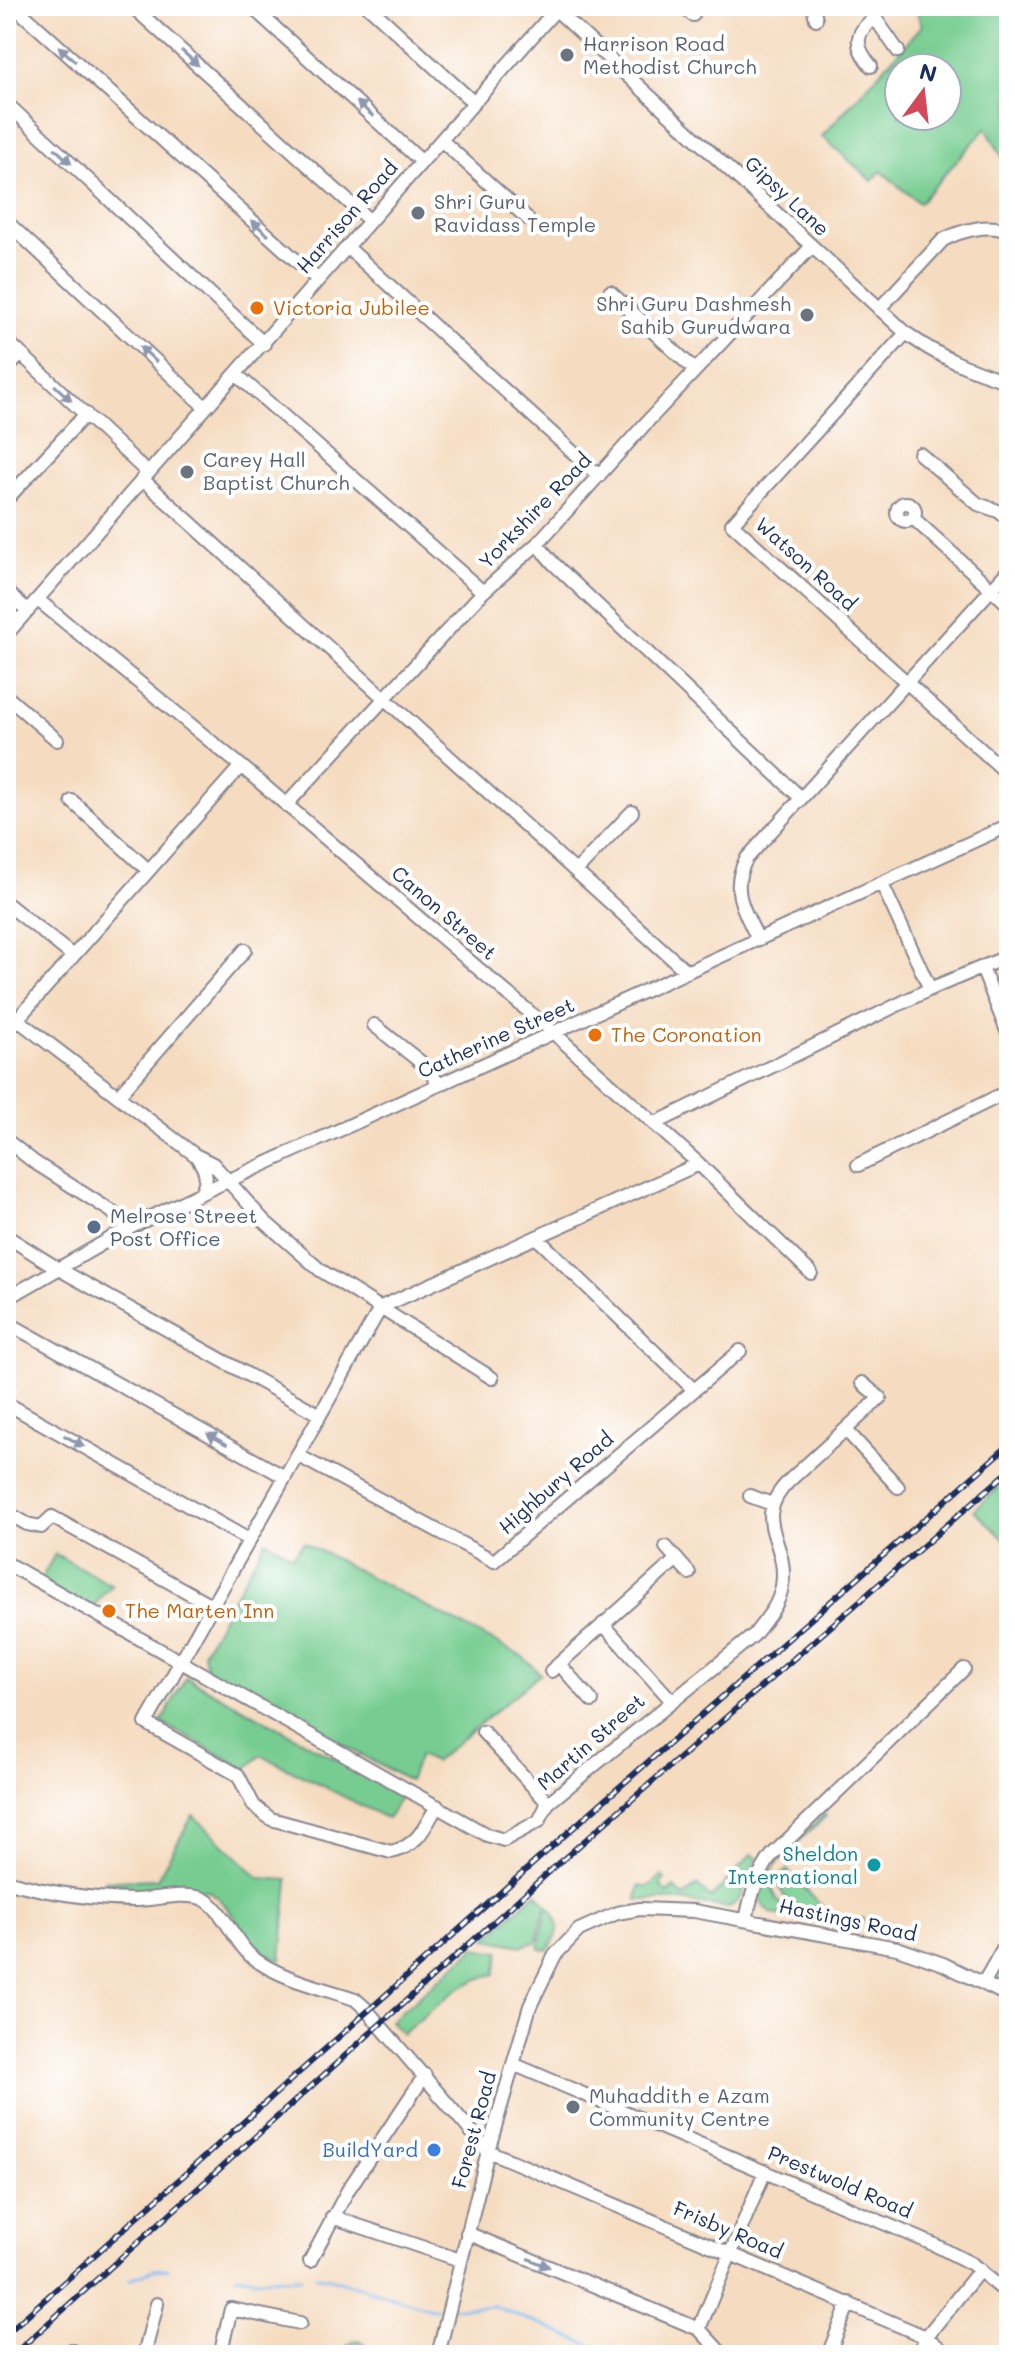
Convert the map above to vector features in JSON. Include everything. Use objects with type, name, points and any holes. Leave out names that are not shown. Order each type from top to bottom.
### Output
[{"type":"main road","points":[[6,12],[13,6]]},
{"type":"street","points":[[13,6],[318,280]]},
{"type":"street","points":[[132,6],[370,221]]},
{"type":"street","points":[[251,6],[422,162]]},
{"type":"street","points":[[368,6],[474,103]]},
{"type":"street","points":[[682,6],[693,15]]},
{"type":"street","name":"Harrison Road","points":[[6,635],[205,407],[237,375],[556,7]]},
{"type":"street","name":"Gipsy Lane","points":[[556,7],[906,333],[954,363],[1009,382]]},
{"type":"street","points":[[871,66],[860,52],[859,38],[873,12],[898,51]]},
{"type":"street","points":[[6,103],[264,344]]},
{"type":"street","points":[[441,140],[527,218]]},
{"type":"street","points":[[6,221],[205,407]]},
{"type":"street","points":[[879,309],[943,240],[989,228],[1003,229],[1009,233]]},
{"type":"street","name":"Yorkshire Road","points":[[287,804],[483,592],[537,544],[812,246]]},
{"type":"street","points":[[347,247],[599,476]]},
{"type":"street","points":[[610,292],[695,370]]},
{"type":"street","name":"Watson Road","points":[[906,333],[732,524],[1009,775]]},
{"type":"street","points":[[6,340],[86,414],[145,476],[687,972]]},
{"type":"street","points":[[6,370],[21,354]]},
{"type":"street","points":[[237,375],[483,592]]},
{"type":"street","points":[[6,500],[86,414]]},
{"type":"street","points":[[920,454],[978,504],[998,511],[1009,519]]},
{"type":"street","points":[[913,518],[1009,605]]},
{"type":"street","points":[[537,544],[564,574],[801,798]]},
{"type":"street","points":[[758,939],[738,891],[741,868],[747,858],[1009,570]]},
{"type":"street","points":[[6,591],[28,611]]},
{"type":"street","name":"Canon Street","points":[[38,600],[287,804],[555,1034],[699,1164],[811,1273]]},
{"type":"street","points":[[6,696],[57,740]]},
{"type":"street","points":[[6,1032],[241,766]]},
{"type":"street","points":[[72,801],[148,870]]},
{"type":"street","points":[[577,870],[632,812]]},
{"type":"street","name":"Catherine Street","points":[[6,1299],[129,1228],[199,1194],[1009,825]]},
{"type":"street","points":[[882,884],[930,989]]},
{"type":"street","points":[[6,903],[73,956]]},
{"type":"street","points":[[118,1096],[245,950]]},
{"type":"street","points":[[654,1124],[930,989],[1009,956]]},
{"type":"street","points":[[982,968],[1009,1036]]},
{"type":"street","points":[[6,1011],[195,1155],[213,1164],[286,1243],[320,1270],[492,1378]]},
{"type":"street","points":[[374,1025],[428,1068],[439,1085]]},
{"type":"street","points":[[858,1165],[1009,1091]]},
{"type":"street","points":[[6,1140],[34,1162],[111,1211],[129,1228]]},
{"type":"street","points":[[195,1155],[207,1174],[207,1183],[199,1194]]},
{"type":"street","points":[[437,1806],[418,1838],[401,1850],[391,1852],[296,1827],[261,1814],[238,1775],[146,1723],[381,1307],[699,1164]]},
{"type":"street","points":[[6,1236],[57,1268],[320,1415]]},
{"type":"street","points":[[536,1237],[694,1390]]},
{"type":"street","points":[[6,1322],[285,1477]]},
{"type":"street","name":"Highbury Road","points":[[297,1455],[494,1561],[740,1351]]},
{"type":"street","points":[[750,1496],[772,1504],[779,1491],[880,1398],[862,1383]]},
{"type":"street","points":[[6,1403],[249,1540]]},
{"type":"street","points":[[846,1430],[898,1487]]},
{"type":"street","name":"Martin Street","points":[[6,1563],[487,1835],[504,1840],[539,1821],[548,1803],[754,1635],[775,1608],[783,1573],[783,1562],[772,1532],[772,1504]]},
{"type":"street","points":[[6,1512],[27,1524],[41,1527],[52,1517],[211,1605]]},
{"type":"street","points":[[666,1547],[689,1573]]},
{"type":"street","points":[[592,1701],[555,1667],[677,1559]]},
{"type":"street","points":[[603,1624],[671,1700]]},
{"type":"street","points":[[746,1920],[761,1870],[772,1855],[964,1669]]},
{"type":"street","points":[[483,1732],[548,1803]]},
{"type":"street","points":[[6,1881],[68,1896],[136,1900],[200,1897],[217,1910],[236,1941],[252,1958],[275,1971],[355,1999],[425,2075],[488,2151]]},
{"type":"street","name":"Hastings Road","points":[[579,1930],[617,1913],[640,1909],[694,1911],[897,1948],[984,1982],[1009,1996]]},
{"type":"street","name":"Forest Road","points":[[442,2354],[444,2324],[453,2285],[488,2151],[538,1985],[559,1949],[579,1930]]},
{"type":"street","points":[[984,1982],[1009,1938]]},
{"type":"street","name":"Prestwold Road","points":[[513,2064],[935,2245],[980,2270],[1009,2295]]},
{"type":"street","points":[[310,2261],[332,2217],[366,2162],[425,2075]]},
{"type":"street","name":"Frisby Road","points":[[488,2151],[926,2337],[948,2355]]},
{"type":"street","points":[[699,2329],[765,2171]]},
{"type":"street","points":[[332,2217],[460,2260]]},
{"type":"street","points":[[467,2233],[699,2329],[723,2355]]},
{"type":"street","points":[[919,2355],[926,2337],[980,2270]]},
{"type":"street","points":[[828,2355],[849,2303]]},
{"type":"street","points":[[144,2355],[157,2304]]},
{"type":"street","points":[[220,2355],[231,2309],[300,2323]]},
{"type":"green space","points":[[915,6],[1009,6],[1009,163],[986,128],[919,203],[881,171],[872,181],[822,136],[883,69],[883,132],[963,132],[963,52],[898,52],[922,26]]},
{"type":"green space","points":[[1009,1478],[1009,1544],[974,1510]]},
{"type":"green space","points":[[266,1540],[293,1556],[303,1542],[523,1657],[540,1674],[434,1762],[419,1755],[409,1781],[207,1671],[203,1652]]},
{"type":"green space","points":[[55,1554],[112,1585],[91,1609],[40,1581]]},
{"type":"green space","points":[[186,1677],[401,1795],[388,1819],[261,1755],[246,1769],[161,1723]]},
{"type":"green space","points":[[824,1814],[826,1816],[776,1865],[772,1876],[773,1889],[785,1908],[795,1914],[854,1925],[862,1918],[864,1920],[855,1928],[772,1914],[760,1898],[764,1885],[777,1862]]},
{"type":"green space","points":[[193,1815],[259,1878],[288,1880],[281,1960],[255,1945],[227,1908],[208,1890],[104,1890],[104,1881],[157,1879]]},
{"type":"green space","points":[[752,1854],[757,1858],[739,1900],[729,1908],[672,1900],[637,1900],[639,1886],[648,1887],[662,1876],[665,1879],[660,1885],[667,1893],[674,1887],[684,1897],[697,1885],[711,1898]]},
{"type":"green space","points":[[787,1870],[826,1914],[801,1908],[788,1901],[778,1878]]},
{"type":"green space","points":[[536,1893],[546,1904],[536,1942],[522,1946],[486,1939]]},
{"type":"green space","points":[[548,1906],[558,1928],[548,1950],[540,1949],[539,1943]]},
{"type":"green space","points":[[1009,1947],[1009,1999],[984,1982]]},
{"type":"green space","points":[[475,1948],[500,1952],[495,1974],[456,1990],[402,2034],[390,2021]]},
{"type":"green space","points":[[361,2341],[374,2355],[342,2355],[348,2345]]},
{"type":"waterway","points":[[129,2280],[153,2270],[168,2269]]},
{"type":"waterway","points":[[236,2276],[301,2278]]},
{"type":"waterway","points":[[316,2276],[431,2309],[445,2308]]},
{"type":"waterway","points":[[453,2308],[494,2306],[615,2355]]},
{"type":"railway","points":[[6,2334],[583,1819],[1009,1445]]},
{"type":"railway","points":[[13,2355],[559,1863],[1009,1471]]},
{"type":"place","name":"Harrison Road Methodist Church","points":[[567,55]]},
{"type":"place","name":"Shri Guru Ravidass Temple","points":[[418,213]]},
{"type":"place","name":"Victoria Jubilee","points":[[257,308]]},
{"type":"place","name":"Shri Guru Dashmesh Sahib Gurudwara","points":[[807,315]]},
{"type":"place","name":"Carey Hall Baptist Church","points":[[187,472]]},
{"type":"place","name":"The Coronation","points":[[595,1035]]},
{"type":"place","name":"Melrose Street Post Office","points":[[94,1227]]},
{"type":"place","name":"The Marten Inn","points":[[109,1611]]},
{"type":"place","name":"Sheldon International","points":[[874,1865]]},
{"type":"place","name":"Muhaddith e Azam Community Centre","points":[[573,2107]]},
{"type":"place","name":"BuildYard","points":[[434,2150]]}]
